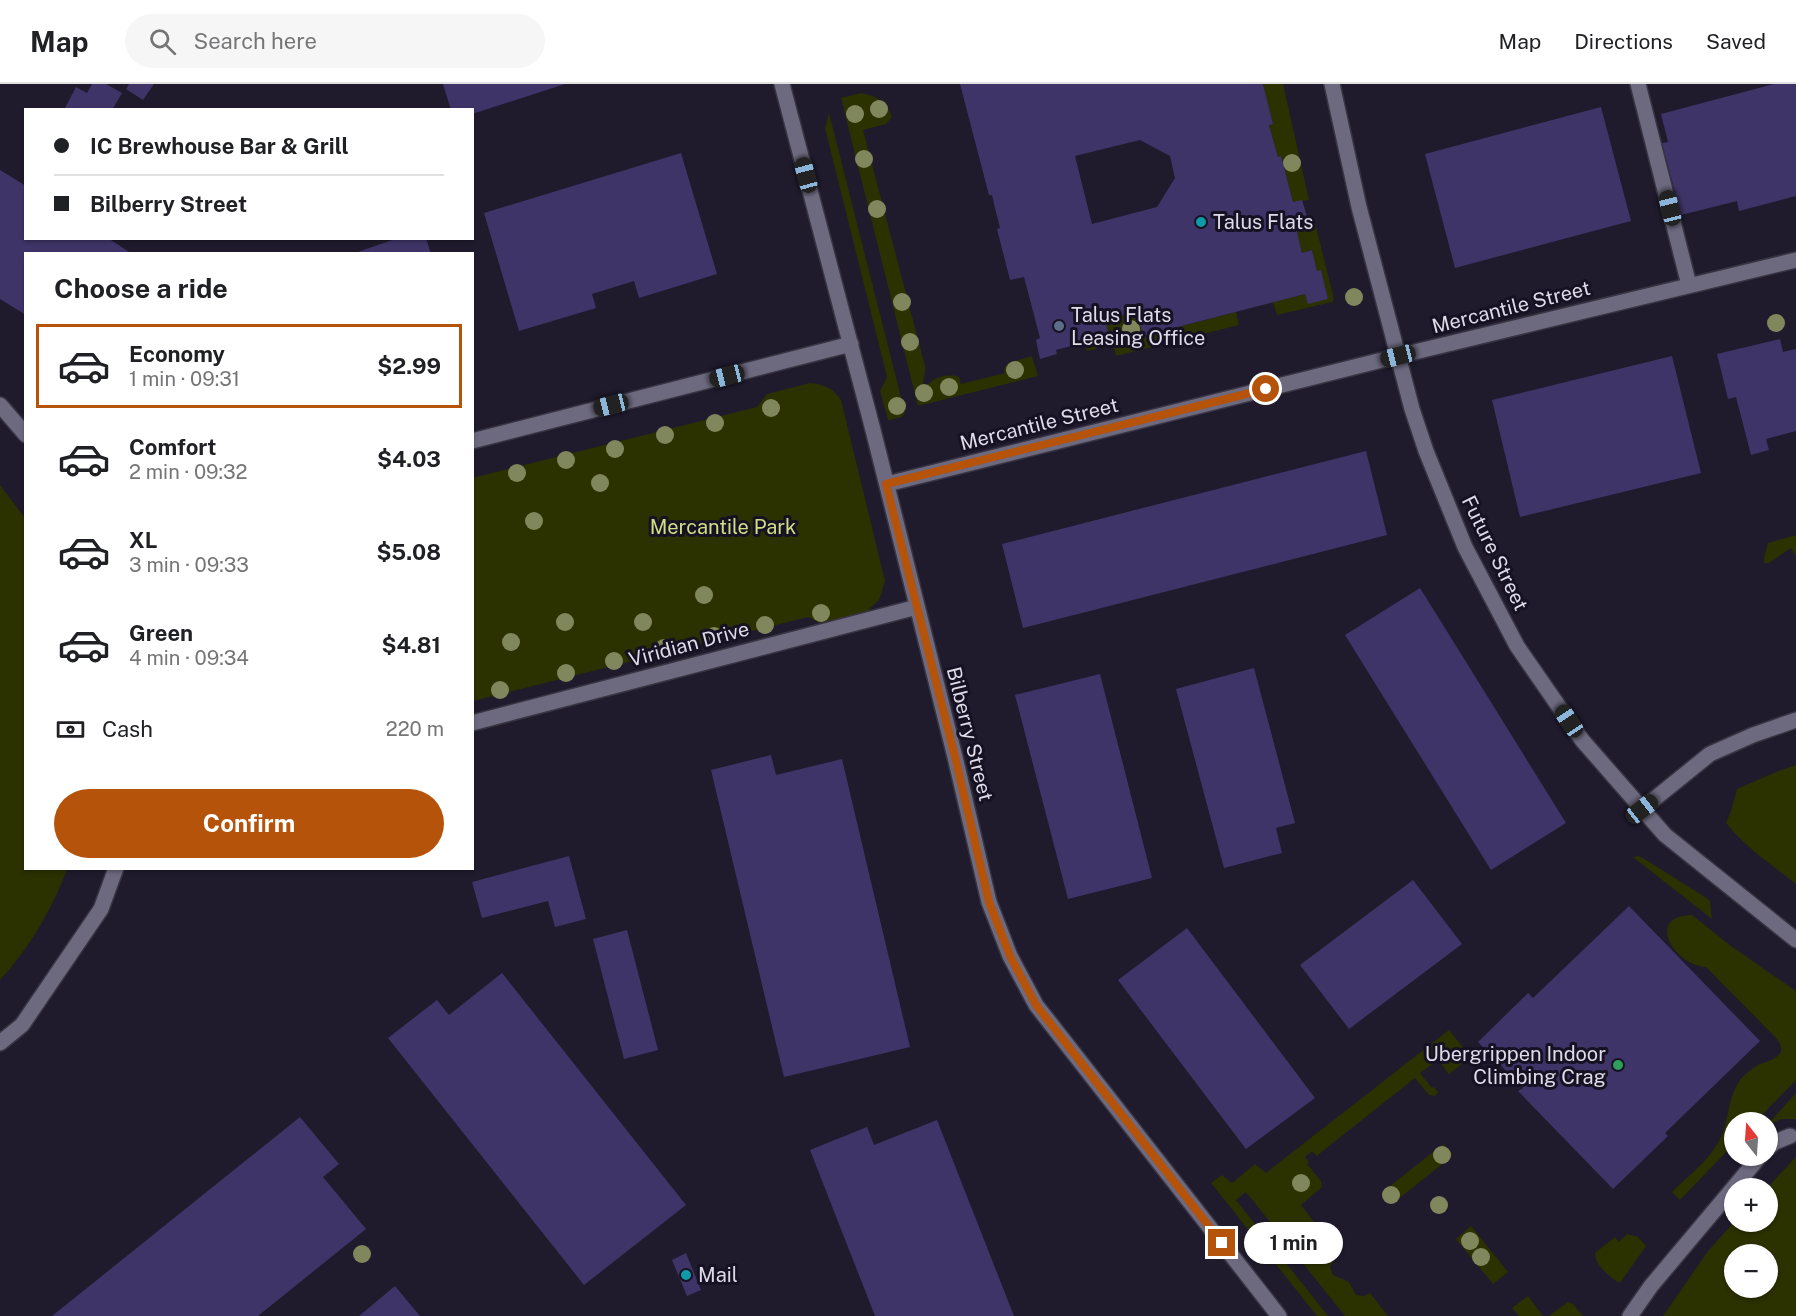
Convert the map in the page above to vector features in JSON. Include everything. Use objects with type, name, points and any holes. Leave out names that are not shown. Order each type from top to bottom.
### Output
[{"type":"street","name":"Bilberry Street","points":[[782,84],[851,344],[989,902],[1010,956],[1036,1005],[1280,1316]]},
{"type":"street","name":"Future Street","points":[[1332,84],[1359,207],[1398,356],[1426,451],[1465,547],[1517,646],[1582,740],[1665,835],[1796,940]]},
{"type":"street","points":[[1638,84],[1689,285]]},
{"type":"street","name":"Mercantile Street","points":[[886,484],[1398,356],[1796,260]]},
{"type":"street","points":[[474,440],[851,344]]},
{"type":"street","points":[[0,405],[24,433]]},
{"type":"street","name":"Viridian Drive","points":[[474,722],[917,607]]},
{"type":"street","points":[[1642,809],[1710,754],[1753,735],[1796,720]]},
{"type":"street","points":[[0,1043],[22,1025],[101,909],[115,870]]},
{"type":"street","points":[[1778,1141],[1790,1136]]},
{"type":"street","points":[[1630,1316],[1651,1286],[1752,1166]]},
{"type":"green space","points":[[1263,84],[1283,84],[1309,200],[1293,202],[1281,156],[1278,157],[1269,125],[1273,124]]},
{"type":"green space","points":[[861,93],[880,100],[892,117],[886,124],[863,130],[925,366],[924,386],[945,376],[959,377],[961,384],[1005,373],[1004,369],[1008,363],[1032,356],[1038,376],[918,406],[841,98]]},
{"type":"green space","points":[[829,113],[905,413],[902,417],[890,420],[888,420],[880,391],[887,377],[825,128]]},
{"type":"green space","points":[[1314,219],[1334,299],[1332,302],[1277,315],[1273,302],[1305,294],[1308,303],[1328,298],[1321,271],[1317,271],[1312,250],[1302,253],[1295,223]]},
{"type":"green space","points":[[1133,312],[1135,316],[1138,315],[1144,336],[1236,312],[1239,325],[1116,356],[1113,344],[1087,351],[1085,343],[1108,336],[1105,320]]},
{"type":"green space","name":"Mercantile Park","points":[[810,383],[828,387],[841,400],[885,581],[879,600],[865,613],[822,624],[808,617],[474,701],[474,478],[757,407],[767,394]]},
{"type":"green space","points":[[0,485],[24,517],[24,870],[67,870],[39,928],[21,955],[0,980]]},
{"type":"green space","points":[[1796,535],[1796,556],[1791,548],[1769,563],[1764,563],[1768,543]]},
{"type":"green space","points":[[1796,765],[1796,884],[1750,848],[1726,823],[1737,789]]},
{"type":"green space","points":[[1638,856],[1708,899],[1712,919],[1633,857]]},
{"type":"green space","points":[[1692,915],[1731,946],[1796,991],[1796,1080],[1765,1112],[1728,1112],[1740,1080],[1755,1067],[1777,1056],[1781,1049],[1780,1044],[1706,967],[1695,965],[1684,959],[1675,950],[1669,941],[1667,932],[1670,923],[1678,917]]},
{"type":"green space","points":[[1449,1030],[1471,1057],[1449,1074],[1438,1060],[1420,1073],[1438,1092],[1435,1096],[1429,1095],[1415,1078],[1317,1156],[1312,1151],[1305,1157],[1309,1162],[1307,1164],[1321,1181],[1322,1187],[1301,1205],[1338,1253],[1330,1267],[1333,1275],[1349,1282],[1356,1295],[1364,1296],[1370,1293],[1388,1316],[1345,1316],[1246,1192],[1236,1200],[1328,1316],[1317,1316],[1211,1183],[1222,1175],[1232,1183],[1255,1164],[1266,1173]]},
{"type":"green space","points":[[1796,1093],[1796,1119],[1778,1121],[1778,1113]]},
{"type":"green space","points":[[1724,1128],[1724,1154],[1680,1200],[1672,1192],[1701,1165],[1714,1149]]},
{"type":"green space","points":[[1443,1144],[1452,1153],[1450,1158],[1393,1203],[1387,1203],[1382,1193]]},
{"type":"green space","points":[[1796,1157],[1796,1316],[1663,1316],[1708,1251],[1725,1232],[1778,1232],[1776,1178]]},
{"type":"green space","points":[[1471,1226],[1508,1272],[1493,1284],[1456,1239]]},
{"type":"green space","points":[[1627,1234],[1638,1237],[1646,1246],[1620,1283],[1604,1271],[1595,1253],[1615,1237],[1619,1242]]},
{"type":"green space","points":[[1528,1296],[1543,1316],[1519,1316],[1512,1308]]},
{"type":"green space","points":[[1568,1302],[1573,1304],[1583,1316],[1549,1316]]},
{"type":"building","points":[[92,84],[106,84],[122,93],[113,108],[65,108],[76,87],[87,93]]},
{"type":"building","points":[[129,84],[154,84],[143,100],[126,89]]},
{"type":"building","points":[[443,84],[565,84],[474,113],[474,108],[450,108]]},
{"type":"building","name":"Talus Flats","points":[[960,84],[1263,84],[1273,124],[1269,125],[1278,157],[1281,156],[1293,202],[1302,200],[1308,220],[1295,223],[1302,253],[1312,250],[1317,271],[1321,270],[1328,299],[1308,304],[1305,294],[1143,336],[1138,315],[1135,316],[1133,312],[1105,320],[1109,336],[1056,350],[1057,354],[1040,359],[1036,340],[1040,338],[1024,277],[1010,280],[997,229],[1000,228],[992,195],[989,195]],"holes":[[[1140,140],[1170,156],[1175,178],[1157,207],[1092,224],[1075,156]]]},
{"type":"building","points":[[1774,84],[1796,84],[1796,196],[1739,211],[1737,201],[1681,215],[1662,143],[1668,142],[1661,114]]},
{"type":"building","points":[[1601,107],[1631,221],[1455,268],[1425,154]]},
{"type":"building","points":[[681,153],[717,274],[639,298],[634,281],[592,294],[596,308],[519,331],[484,213]]},
{"type":"building","points":[[0,170],[24,185],[24,240],[111,240],[129,252],[24,252],[24,314],[0,299]]},
{"type":"building","points":[[392,240],[427,240],[430,252],[358,252]]},
{"type":"building","points":[[1780,339],[1783,352],[1796,349],[1796,431],[1766,439],[1769,450],[1751,455],[1736,397],[1728,399],[1717,354]]},
{"type":"building","points":[[1672,356],[1701,473],[1520,517],[1492,400]]},
{"type":"building","points":[[1366,451],[1387,535],[1023,628],[1002,544]]},
{"type":"building","points":[[1420,588],[1566,823],[1491,870],[1345,635]]},
{"type":"building","points":[[1254,668],[1295,823],[1276,828],[1282,853],[1224,868],[1176,689]]},
{"type":"building","points":[[1100,674],[1152,878],[1068,899],[1015,695]]},
{"type":"building","points":[[771,755],[776,775],[842,759],[910,1047],[784,1077],[711,770]]},
{"type":"building","points":[[569,856],[586,919],[555,927],[548,901],[482,918],[472,882]]},
{"type":"building","points":[[1413,880],[1462,944],[1349,1029],[1300,965]]},
{"type":"building","name":"Ubergrippen Indoor Climbing Crag","points":[[1629,906],[1760,1041],[1665,1133],[1668,1136],[1613,1189],[1518,1091],[1523,1088],[1478,1042],[1528,993],[1533,998]]},
{"type":"building","points":[[1187,928],[1315,1098],[1246,1149],[1118,980]]},
{"type":"building","points":[[627,930],[658,1050],[624,1059],[593,939]]},
{"type":"building","points":[[502,973],[686,1205],[584,1285],[388,1038],[437,1000],[449,1015]]},
{"type":"building","points":[[300,1117],[339,1164],[323,1177],[366,1229],[258,1316],[52,1316]]},
{"type":"building","points":[[937,1120],[1014,1316],[875,1316],[810,1150],[867,1127],[874,1145]]},
{"type":"building","name":"Mail","points":[[686,1253],[701,1290],[687,1296],[672,1260]]},
{"type":"building","points":[[395,1286],[420,1316],[359,1316]]},
{"type":"place","name":"Talus Flats","points":[[1201,222]]},
{"type":"place","name":"Talus Flats Leasing Office","points":[[1059,326]]},
{"type":"place","name":"Ubergrippen Indoor Climbing Crag","points":[[1618,1065]]},
{"type":"place","name":"Mail","points":[[686,1275]]},
{"type":"route","points":[[1222,1243],[1036,1005],[1010,956],[989,902],[886,484],[1266,389]]}]
